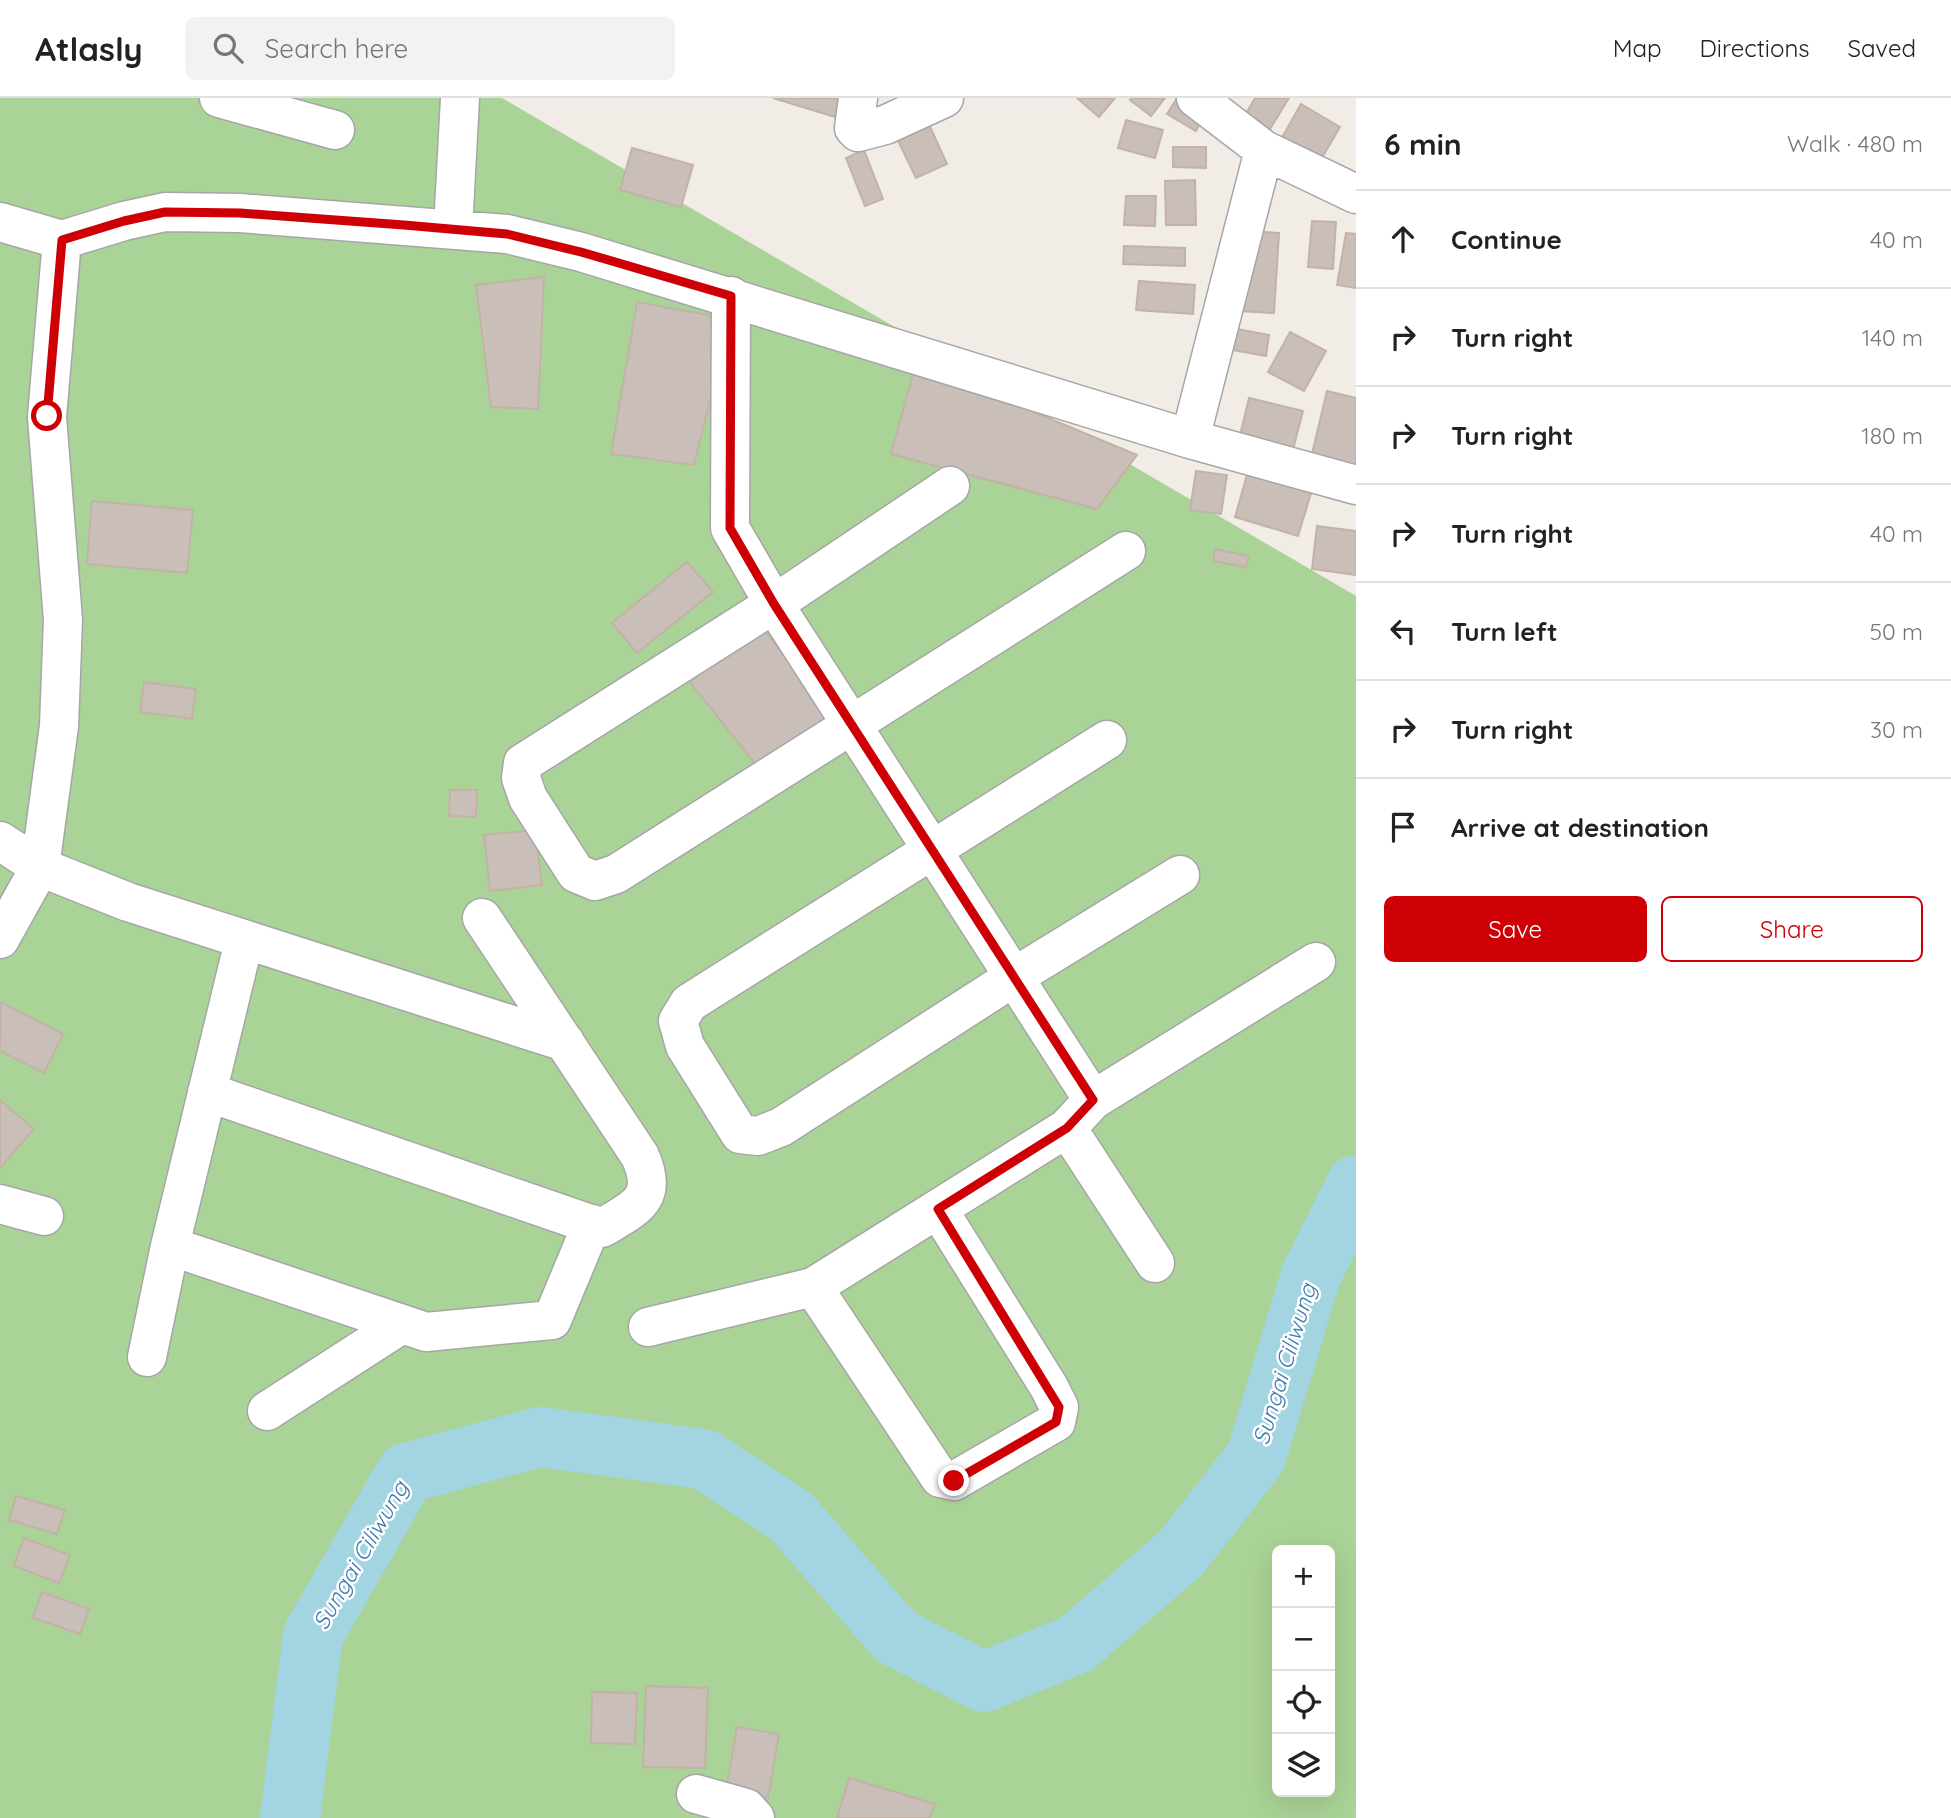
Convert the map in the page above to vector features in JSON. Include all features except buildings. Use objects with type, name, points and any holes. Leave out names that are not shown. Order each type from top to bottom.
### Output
[{"type":"street","points":[[219,98],[335,130]]},
{"type":"street","points":[[453,229],[460,98]]},
{"type":"street","points":[[858,98],[854,128],[858,132],[886,125],[944,98]]},
{"type":"street","points":[[1196,98],[1264,150],[1353,187]]},
{"type":"street","points":[[1190,439],[1264,150]]},
{"type":"street","points":[[0,222],[62,240],[165,212],[240,213],[507,234],[731,296],[1190,439],[1356,485]]},
{"type":"street","points":[[0,939],[40,867],[59,726],[63,620],[47,416],[62,240]]},
{"type":"street","points":[[731,296],[730,528],[774,604],[1093,1100]]},
{"type":"street","points":[[950,486],[774,604],[523,763],[521,778],[528,798],[576,873],[595,881],[617,874],[1126,551]]},
{"type":"street","points":[[1107,740],[689,1003],[678,1021],[685,1046],[740,1134],[758,1136],[781,1127],[1014,976],[1180,875]]},
{"type":"street","points":[[0,841],[40,867],[128,902],[565,1042]]},
{"type":"street","points":[[207,1092],[603,1228],[627,1213],[646,1196],[649,1180],[640,1156],[482,918]]},
{"type":"street","points":[[147,1357],[170,1246],[244,941]]},
{"type":"street","points":[[648,1327],[814,1287],[1067,1128],[1093,1100],[1316,962]]},
{"type":"street","points":[[1067,1128],[1155,1262]]},
{"type":"street","points":[[0,1204],[44,1216]]},
{"type":"street","points":[[814,1287],[940,1478],[954,1481],[1056,1422],[1059,1407],[1049,1387],[938,1209]]},
{"type":"street","points":[[170,1246],[426,1332],[552,1320],[592,1224]]},
{"type":"street","points":[[267,1411],[402,1324]]},
{"type":"street","points":[[696,1794],[746,1808],[755,1818]]},
{"type":"green space","points":[[0,98],[502,98],[1356,596],[1356,1818],[0,1818]]},
{"type":"waterway","name":"Sungai Ciliwung","points":[[290,1818],[313,1635],[406,1473],[540,1437],[703,1459],[791,1516],[896,1637],[984,1682],[1076,1644],[1181,1553],[1256,1457],[1311,1275],[1356,1185]]},
{"type":"route","points":[[47,416],[62,240],[165,212],[240,213],[507,234],[581,252],[731,296],[733,464],[730,528],[774,604],[1093,1100],[1067,1128],[938,1209],[1059,1407],[1056,1422],[954,1481]]}]
